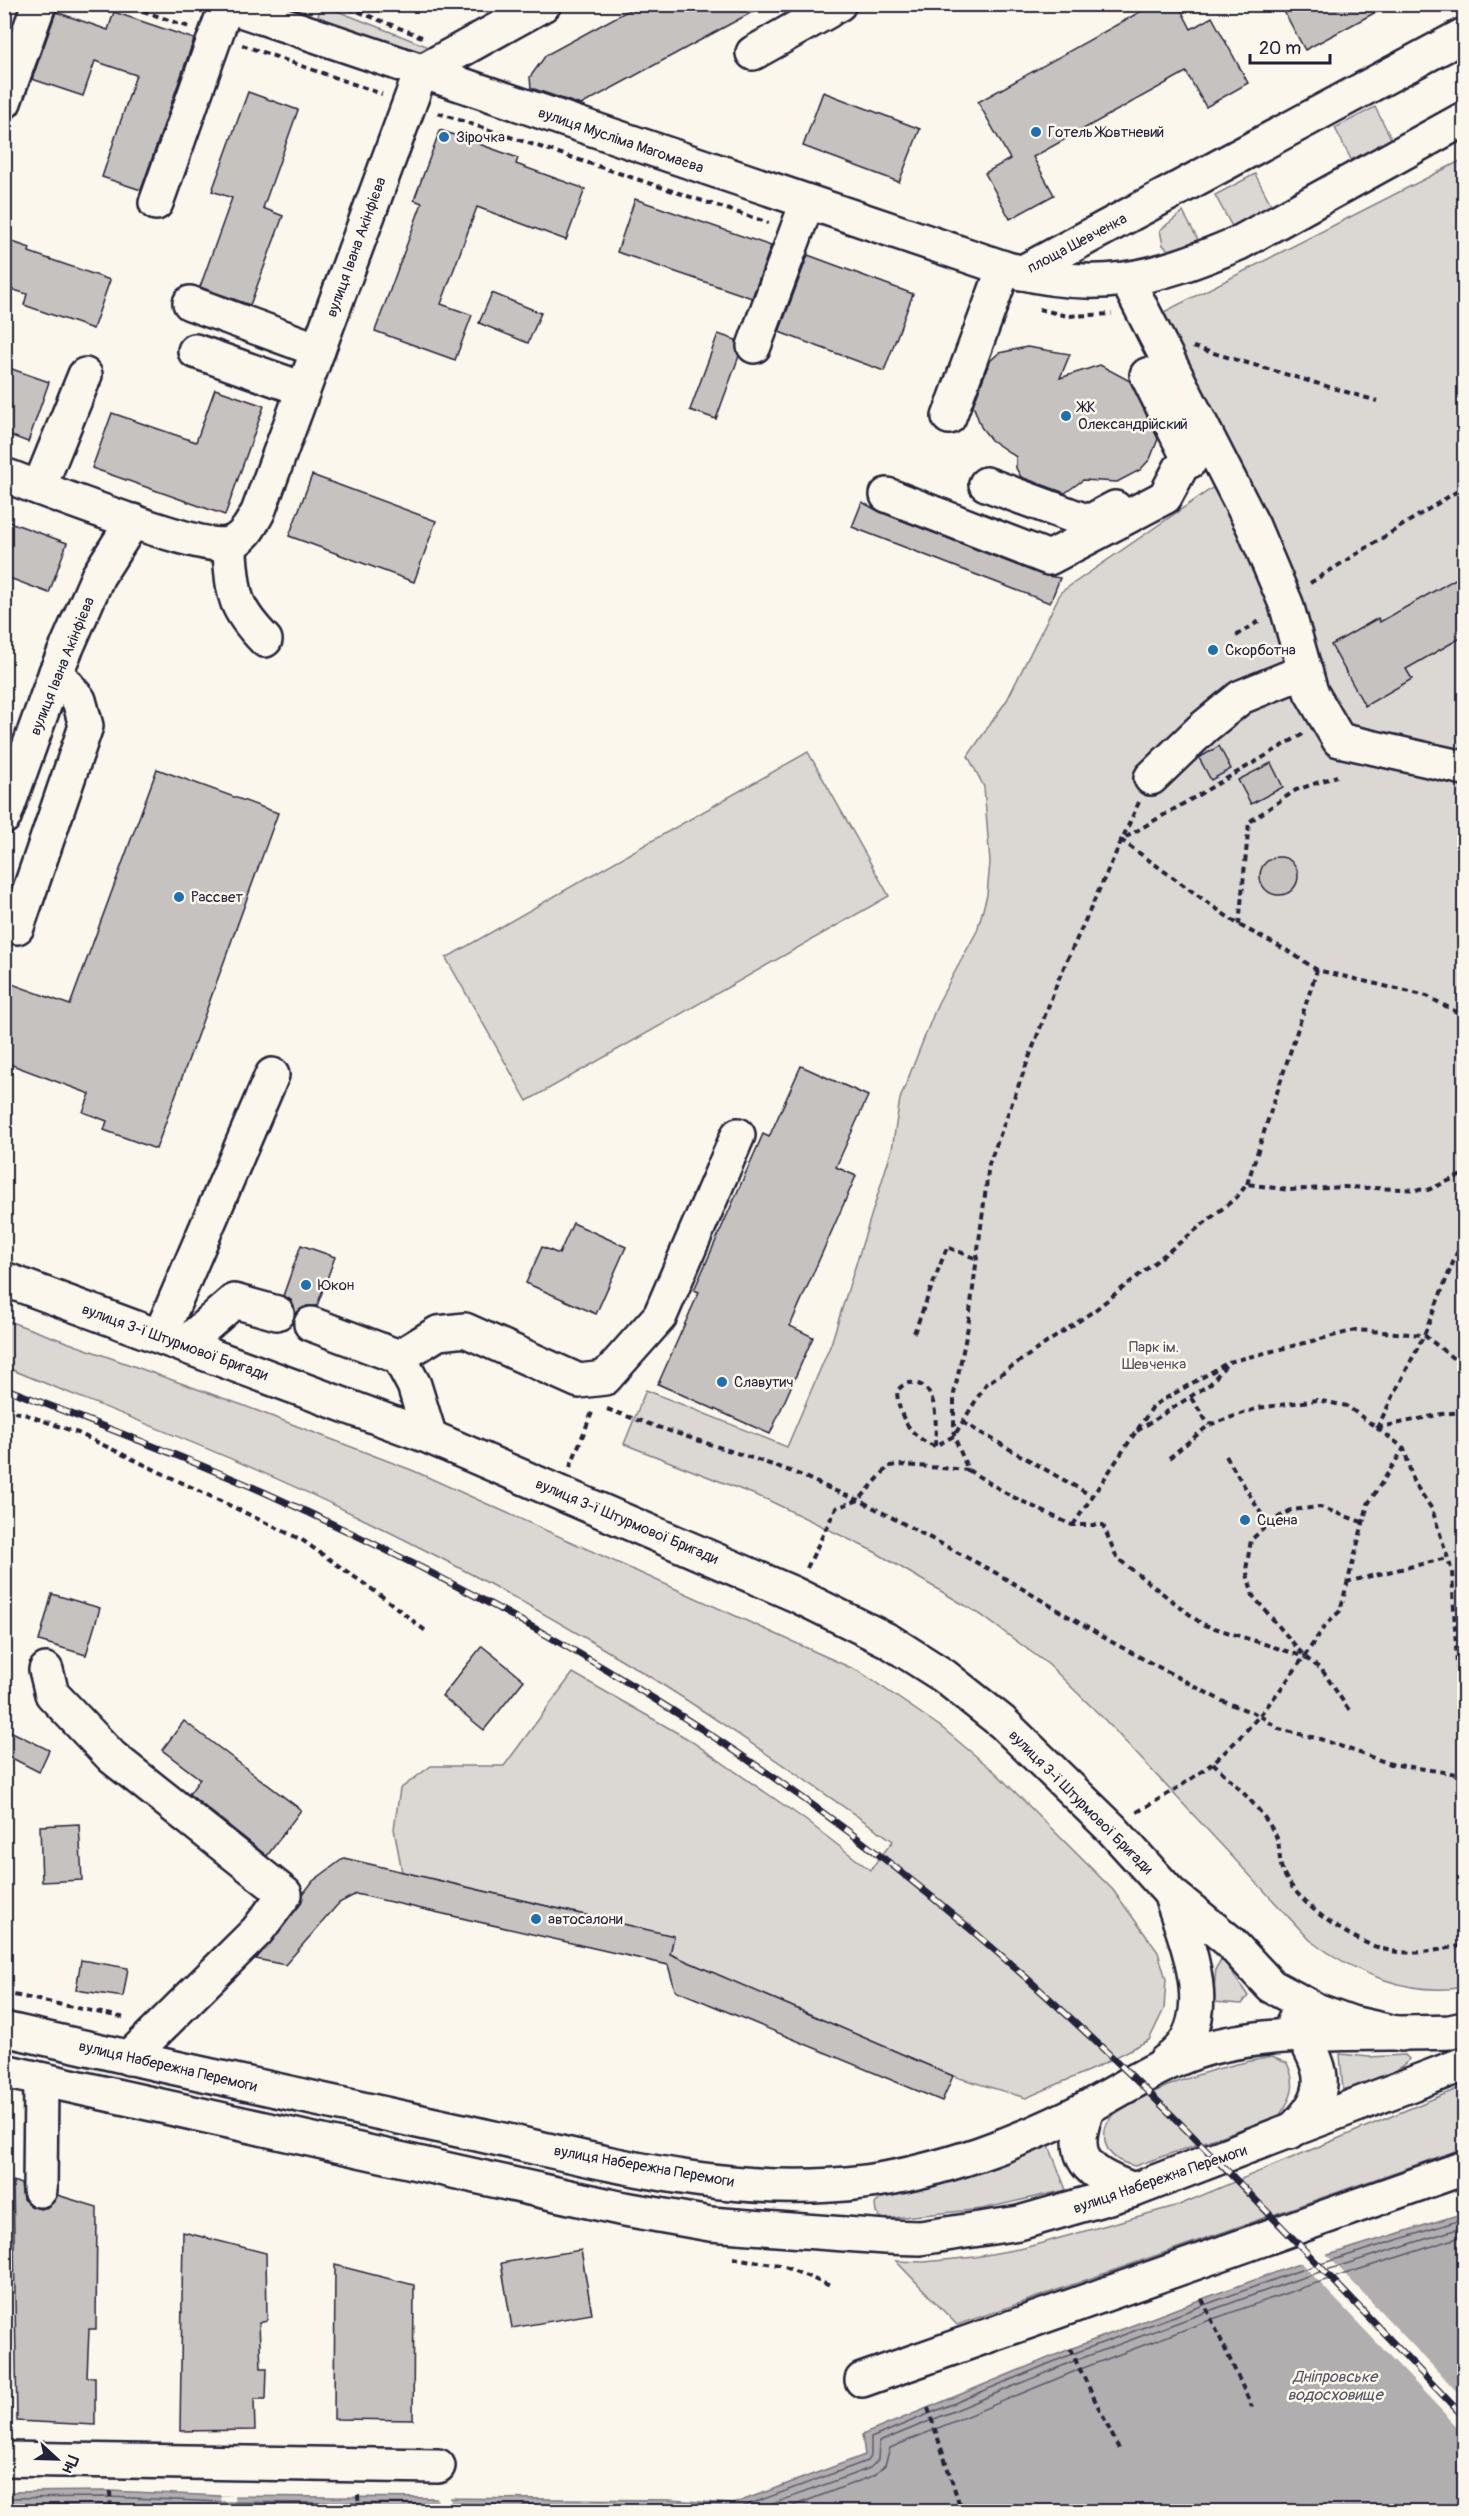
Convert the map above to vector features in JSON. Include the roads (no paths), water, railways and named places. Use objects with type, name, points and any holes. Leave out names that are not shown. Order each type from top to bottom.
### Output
[{"type":"main road","points":[[4,102],[39,4]]},
{"type":"main road","points":[[156,203],[224,5]]},
{"type":"main road","name":"вулиця Мусліма Магомаєва","points":[[224,5],[298,17],[421,72],[1012,271]]},
{"type":"main road","points":[[421,72],[535,7]]},
{"type":"main road","name":"площа Шевченка","points":[[1012,271],[1464,35]]},
{"type":"main road","name":"вулиця Івана Акінфієва","points":[[229,544],[240,538],[258,512],[421,72]]},
{"type":"main road","name":"площа Шевченка","points":[[1012,271],[1090,283],[1127,280],[1173,269],[1239,243],[1464,119]]},
{"type":"main road","points":[[754,345],[807,203]]},
{"type":"main road","points":[[949,417],[1012,271]]},
{"type":"main road","points":[[1127,280],[1156,336],[1194,459]]},
{"type":"main road","points":[[190,303],[318,350]]},
{"type":"main road","points":[[195,351],[303,390]]},
{"type":"main road","points":[[39,488],[85,375]]},
{"type":"main road","points":[[1147,375],[1194,459],[1253,526],[1286,604],[1311,692],[1339,740],[1464,768]]},
{"type":"main road","points":[[986,484],[1089,522],[1152,489],[1194,459]]},
{"type":"main road","points":[[887,495],[1049,558],[1165,497],[1194,459]]},
{"type":"main road","points":[[4,475],[133,521],[207,543],[229,544],[235,601],[247,622],[265,640]]},
{"type":"main road","name":"вулиця Івана Акінфієва","points":[[4,817],[57,672],[98,576],[133,521]]},
{"type":"main road","points":[[1151,778],[1203,728],[1241,697],[1305,671]]},
{"type":"main road","points":[[17,927],[86,726],[79,700],[57,672]]},
{"type":"main road","points":[[172,1340],[272,1075]]},
{"type":"main road","points":[[399,1357],[438,1332],[465,1330],[579,1381],[605,1378],[660,1316],[738,1135]]},
{"type":"main road","name":"вулиця 3-ї Штурмової Бригади","points":[[4,1279],[430,1437],[794,1594],[889,1641],[944,1676],[1002,1722],[1111,1828],[1170,1893],[1229,1941],[1271,1986],[1319,2066],[1321,2084],[1318,2101],[1289,2133]]},
{"type":"main road","points":[[172,1340],[234,1301],[277,1313]]},
{"type":"main road","points":[[311,1324],[399,1357],[414,1385],[430,1437]]},
{"type":"main road","points":[[45,1670],[52,1694],[112,1757],[285,1894],[257,1931],[129,2058]]},
{"type":"main road","name":"вулиця 3-ї Штурмової Бригади","points":[[1161,2065],[1178,2055],[1189,2037],[1195,2020],[1196,1993],[1192,1962],[1170,1893]]},
{"type":"main road","name":"вулиця 3-ї Штурмової Бригади","points":[[1271,1986],[1316,2010],[1352,2023],[1401,2034]]},
{"type":"main road","name":"вулиця Набережна Перемоги","points":[[4,2029],[594,2159],[703,2180],[784,2187],[867,2181],[925,2170],[979,2154],[1088,2108],[1161,2065],[1200,2050],[1247,2040],[1303,2036],[1401,2034]]},
{"type":"main road","points":[[1401,2034],[1450,2032],[1464,2029]]},
{"type":"main road","name":"вулиця Набережна Перемоги","points":[[4,2071],[619,2208],[710,2224],[808,2233],[920,2238],[1019,2223],[1134,2190],[1289,2133],[1464,2064]]},
{"type":"main road","points":[[40,2190],[41,2080]]},
{"type":"main road","points":[[1088,2108],[1080,2126],[1079,2144],[1084,2162],[1093,2173],[1134,2190]]},
{"type":"main road","points":[[862,2380],[1464,2168]]},
{"type":"main road","points":[[4,2459],[438,2466]]},
{"type":"water","name":"Дніпровське водосховище","points":[[1464,2213],[1464,2511],[5,2512],[5,2492],[110,2491],[221,2496],[669,2500],[733,2504],[865,2455],[862,2435],[1070,2349],[1296,2265]]},
{"type":"railway","points":[[4,1388],[169,1452],[266,1493],[441,1578],[612,1673],[776,1779],[932,1897],[1072,2020],[1206,2149],[1464,2417]]},
{"type":"place","name":"Готель Жовтневий","points":[[1036,132]]},
{"type":"place","name":"Зірочка","points":[[444,137]]},
{"type":"place","name":"ЖК Олександрійский","points":[[1066,416]]},
{"type":"place","name":"Скорботна","points":[[1213,650]]},
{"type":"place","name":"Рассвет","points":[[179,897]]},
{"type":"place","name":"Юкон","points":[[306,1285]]},
{"type":"place","name":"Славутич","points":[[722,1382]]},
{"type":"place","name":"Сцена","points":[[1245,1520]]},
{"type":"place","name":"автосалони","points":[[536,1919]]},
{"type":"park label","name":"Парк iм. Шевченка","points":[[1154,1356]]}]
